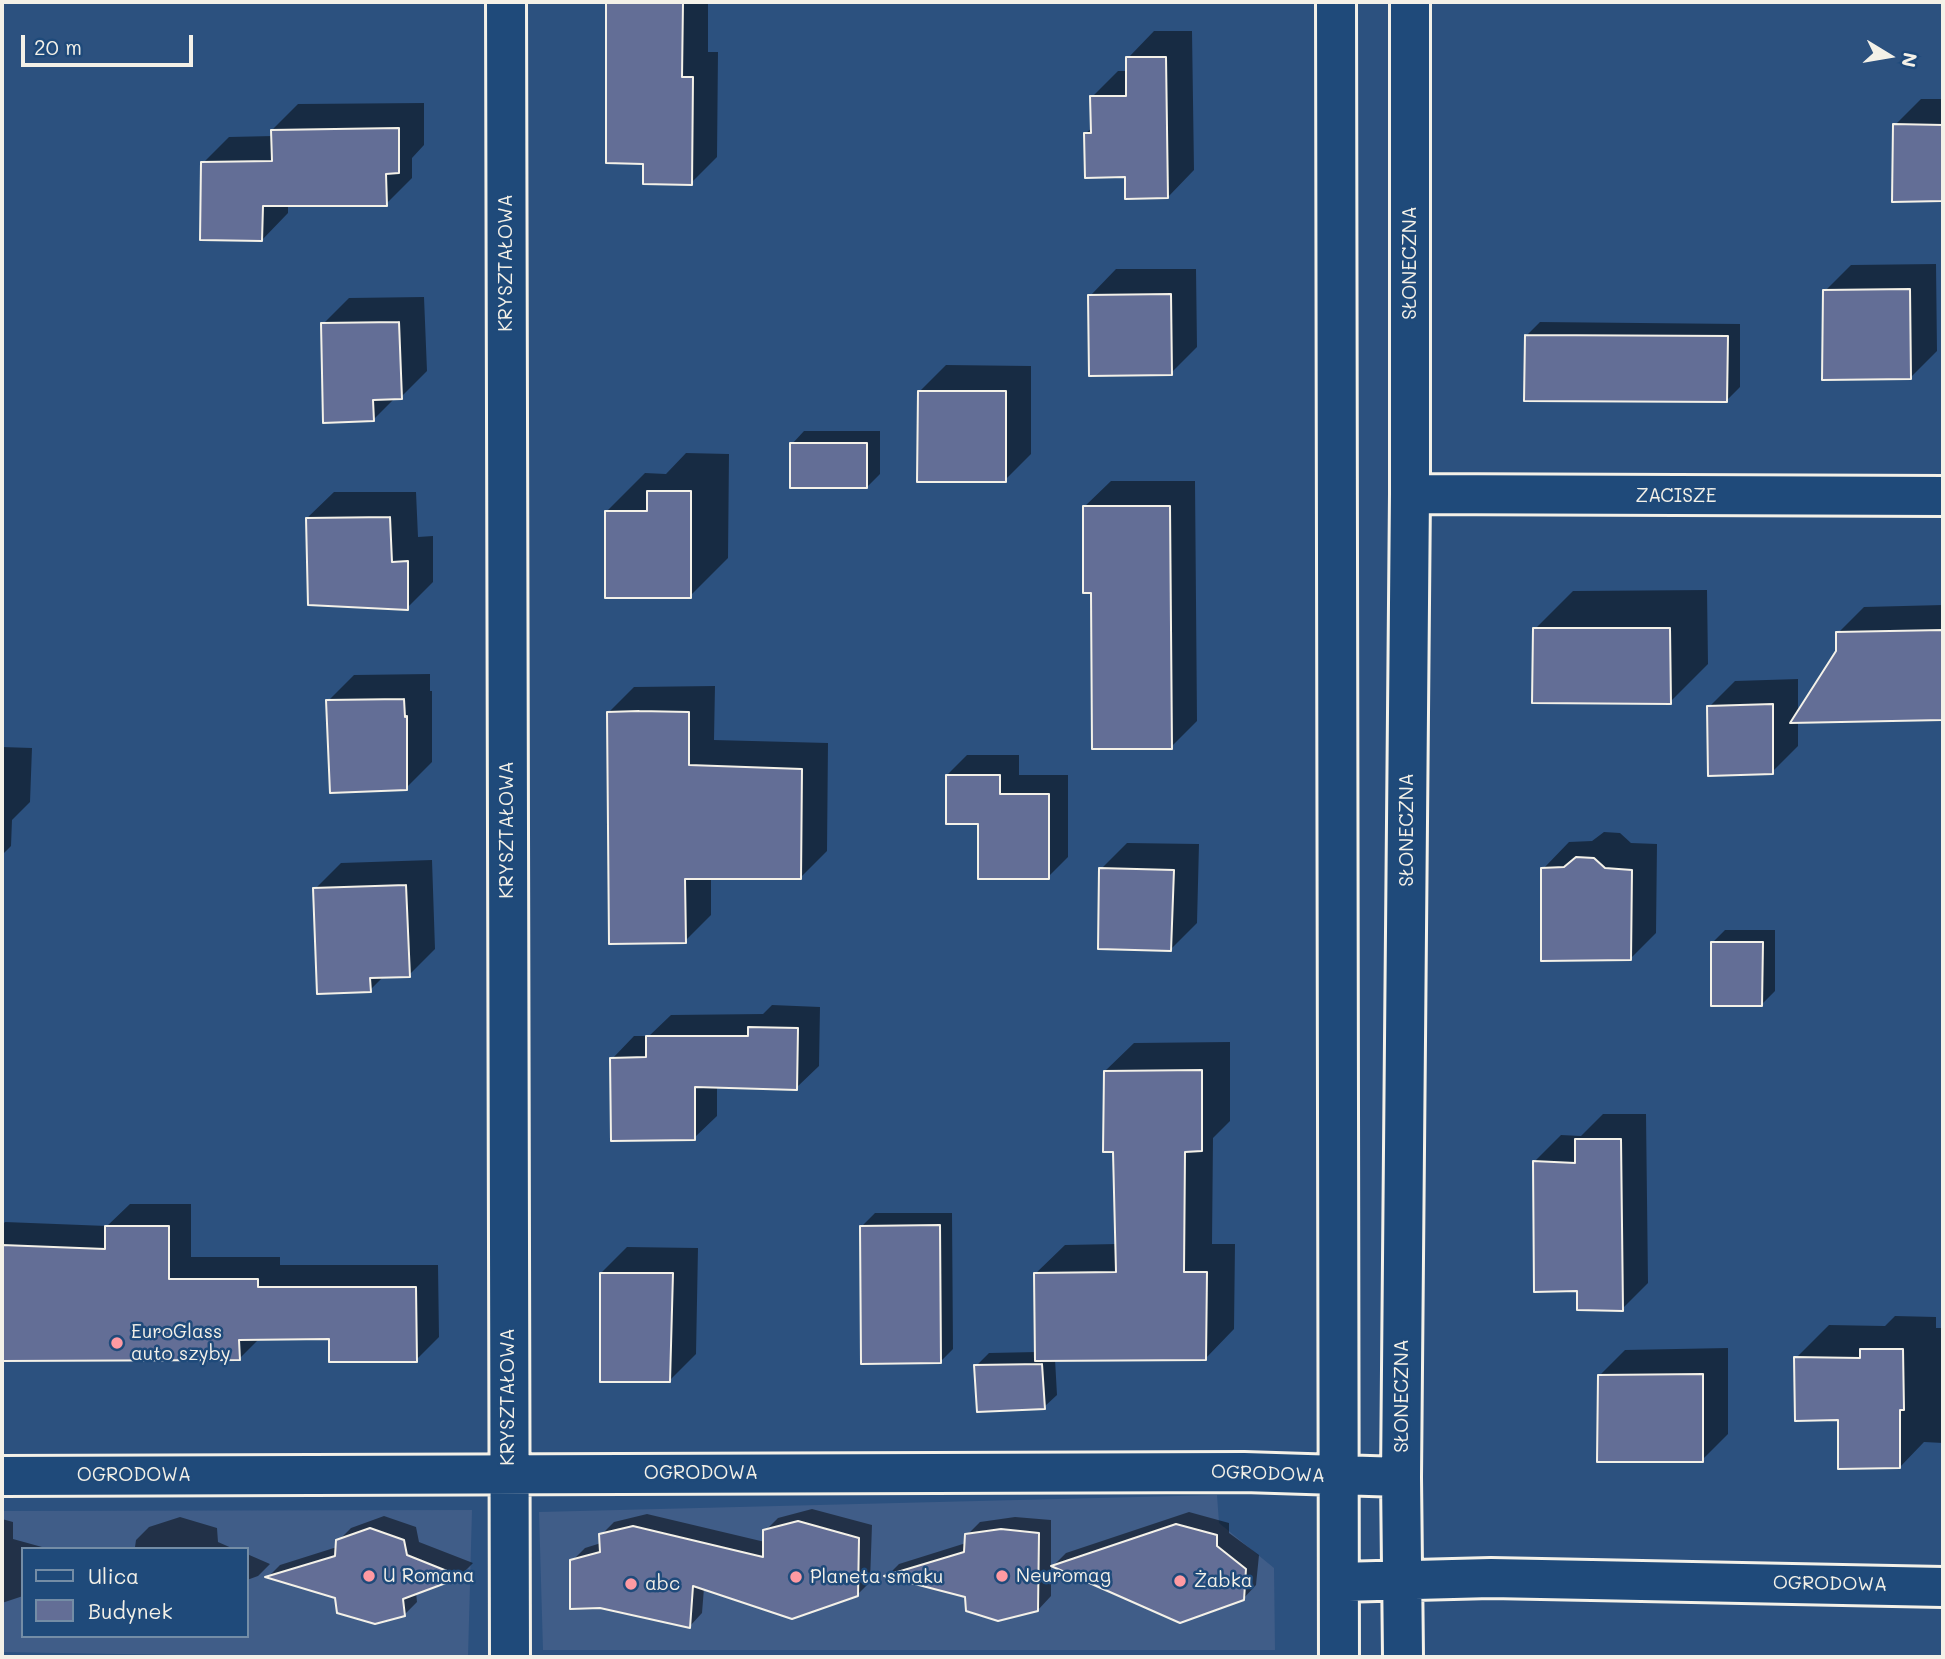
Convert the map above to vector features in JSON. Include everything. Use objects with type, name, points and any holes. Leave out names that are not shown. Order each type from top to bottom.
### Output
[{"type":"street","name":"KRYSZTAŁOWA","points":[[506,2],[510,1657]]},
{"type":"street","points":[[1336,2],[1339,1657]]},
{"type":"street","name":"SŁONECZNA","points":[[1403,1657],[1401,1477],[1410,494],[1410,2]]},
{"type":"street","name":"ZACISZE","points":[[1410,494],[1943,496]]},
{"type":"street","name":"OGRODOWA","points":[[2,1476],[1244,1472],[1401,1477]]},
{"type":"street","name":"OGRODOWA","points":[[1339,1581],[1491,1578],[1943,1587]]},
{"type":"shaded area","points":[[1217,1495],[1219,1523],[1274,1568],[1275,1650],[543,1650],[539,1512]]},
{"type":"shaded area","points":[[472,1510],[468,1657],[2,1652],[2,1511]]},
{"type":"building","points":[[606,2],[683,2],[682,77],[693,77],[692,185],[643,184],[643,164],[606,163]]},
{"type":"building","points":[[1126,57],[1166,57],[1168,198],[1125,199],[1125,177],[1085,178],[1084,133],[1091,133],[1090,96],[1126,96]]},
{"type":"building","points":[[1893,124],[1943,125],[1943,201],[1892,202]]},
{"type":"building","points":[[399,128],[399,173],[386,174],[387,206],[263,206],[262,241],[200,240],[201,162],[272,161],[271,130]]},
{"type":"building","points":[[1910,289],[1911,379],[1822,380],[1823,290]]},
{"type":"building","points":[[1171,294],[1172,375],[1089,376],[1088,295]]},
{"type":"building","points":[[399,322],[402,399],[373,400],[374,421],[323,423],[321,323]]},
{"type":"building","points":[[1525,335],[1728,336],[1727,402],[1524,401]]},
{"type":"building","points":[[918,391],[1006,391],[1006,482],[917,482]]},
{"type":"building","points":[[790,443],[867,443],[867,488],[790,488]]},
{"type":"building","points":[[647,491],[691,491],[691,598],[605,598],[605,511],[647,511]]},
{"type":"building","points":[[1083,506],[1170,506],[1172,749],[1092,749],[1091,593],[1083,593]]},
{"type":"building","points":[[390,517],[392,562],[408,561],[408,610],[308,605],[306,518]]},
{"type":"building","points":[[1533,628],[1670,628],[1671,704],[1532,703]]},
{"type":"building","points":[[1943,630],[1943,720],[1790,723],[1836,651],[1836,632]]},
{"type":"building","points":[[404,699],[405,717],[407,716],[407,790],[330,793],[326,700]]},
{"type":"building","points":[[1773,704],[1773,774],[1708,776],[1707,706]]},
{"type":"building","points":[[607,712],[689,712],[689,765],[802,769],[801,879],[685,879],[686,943],[609,944]]},
{"type":"building","points":[[946,775],[1000,775],[1000,794],[1049,794],[1049,879],[978,879],[978,824],[946,824]]},
{"type":"building","points":[[1576,857],[1594,858],[1605,868],[1632,870],[1631,960],[1541,961],[1541,868],[1564,867]]},
{"type":"building","points":[[1099,868],[1174,870],[1171,951],[1098,949]]},
{"type":"building","points":[[406,885],[410,977],[370,978],[371,992],[317,994],[313,888]]},
{"type":"building","points":[[1711,942],[1763,942],[1762,1006],[1711,1006]]},
{"type":"building","points":[[748,1027],[798,1028],[797,1090],[695,1087],[695,1140],[611,1141],[610,1058],[646,1057],[646,1036],[748,1036]]},
{"type":"building","points":[[1202,1070],[1202,1151],[1185,1152],[1184,1272],[1207,1272],[1206,1360],[1035,1361],[1034,1273],[1116,1272],[1113,1152],[1103,1152],[1104,1071]]},
{"type":"building","points":[[1575,1139],[1621,1139],[1623,1311],[1577,1310],[1577,1291],[1534,1292],[1533,1161],[1575,1163]]},
{"type":"building","points":[[940,1225],[941,1363],[861,1364],[860,1226]]},
{"type":"building","points":[[105,1226],[169,1226],[169,1279],[258,1279],[258,1287],[416,1287],[417,1362],[329,1362],[329,1339],[239,1340],[240,1360],[2,1361],[2,1245],[105,1249]]},
{"type":"building","points":[[600,1273],[673,1273],[670,1382],[600,1382]]},
{"type":"building","points":[[1860,1349],[1903,1349],[1904,1410],[1900,1410],[1900,1468],[1838,1469],[1838,1420],[1795,1421],[1794,1357],[1860,1358]]},
{"type":"building","points":[[1042,1364],[1045,1409],[977,1412],[974,1365]]},
{"type":"building","points":[[1703,1374],[1703,1462],[1597,1462],[1598,1375]]},
{"type":"building","points":[[798,1521],[859,1538],[858,1596],[792,1619],[693,1586],[690,1628],[600,1608],[570,1609],[570,1560],[600,1552],[599,1534],[633,1526],[763,1557],[763,1530]]},
{"type":"building","name":"Żabka","points":[[1176,1524],[1217,1535],[1217,1546],[1246,1569],[1244,1600],[1180,1623],[1051,1566]]},
{"type":"building","name":"U Romana","points":[[370,1528],[404,1540],[407,1555],[462,1577],[403,1599],[405,1616],[375,1624],[337,1613],[335,1598],[265,1577],[335,1556],[336,1540]]},
{"type":"building","name":"Neuromag","points":[[1001,1529],[1039,1533],[1038,1611],[998,1621],[966,1611],[965,1597],[884,1576],[964,1552],[965,1534]]},
{"type":"place","name":"EuroGlass auto szyby","points":[[117,1343]]},
{"type":"place","name":"U Romana","points":[[369,1576]]},
{"type":"place","name":"Neuromag","points":[[1002,1576]]},
{"type":"place","name":"Planeta smaku","points":[[796,1577]]},
{"type":"place","name":"Żabka","points":[[1180,1581]]},
{"type":"place","name":"abc","points":[[631,1584]]}]
